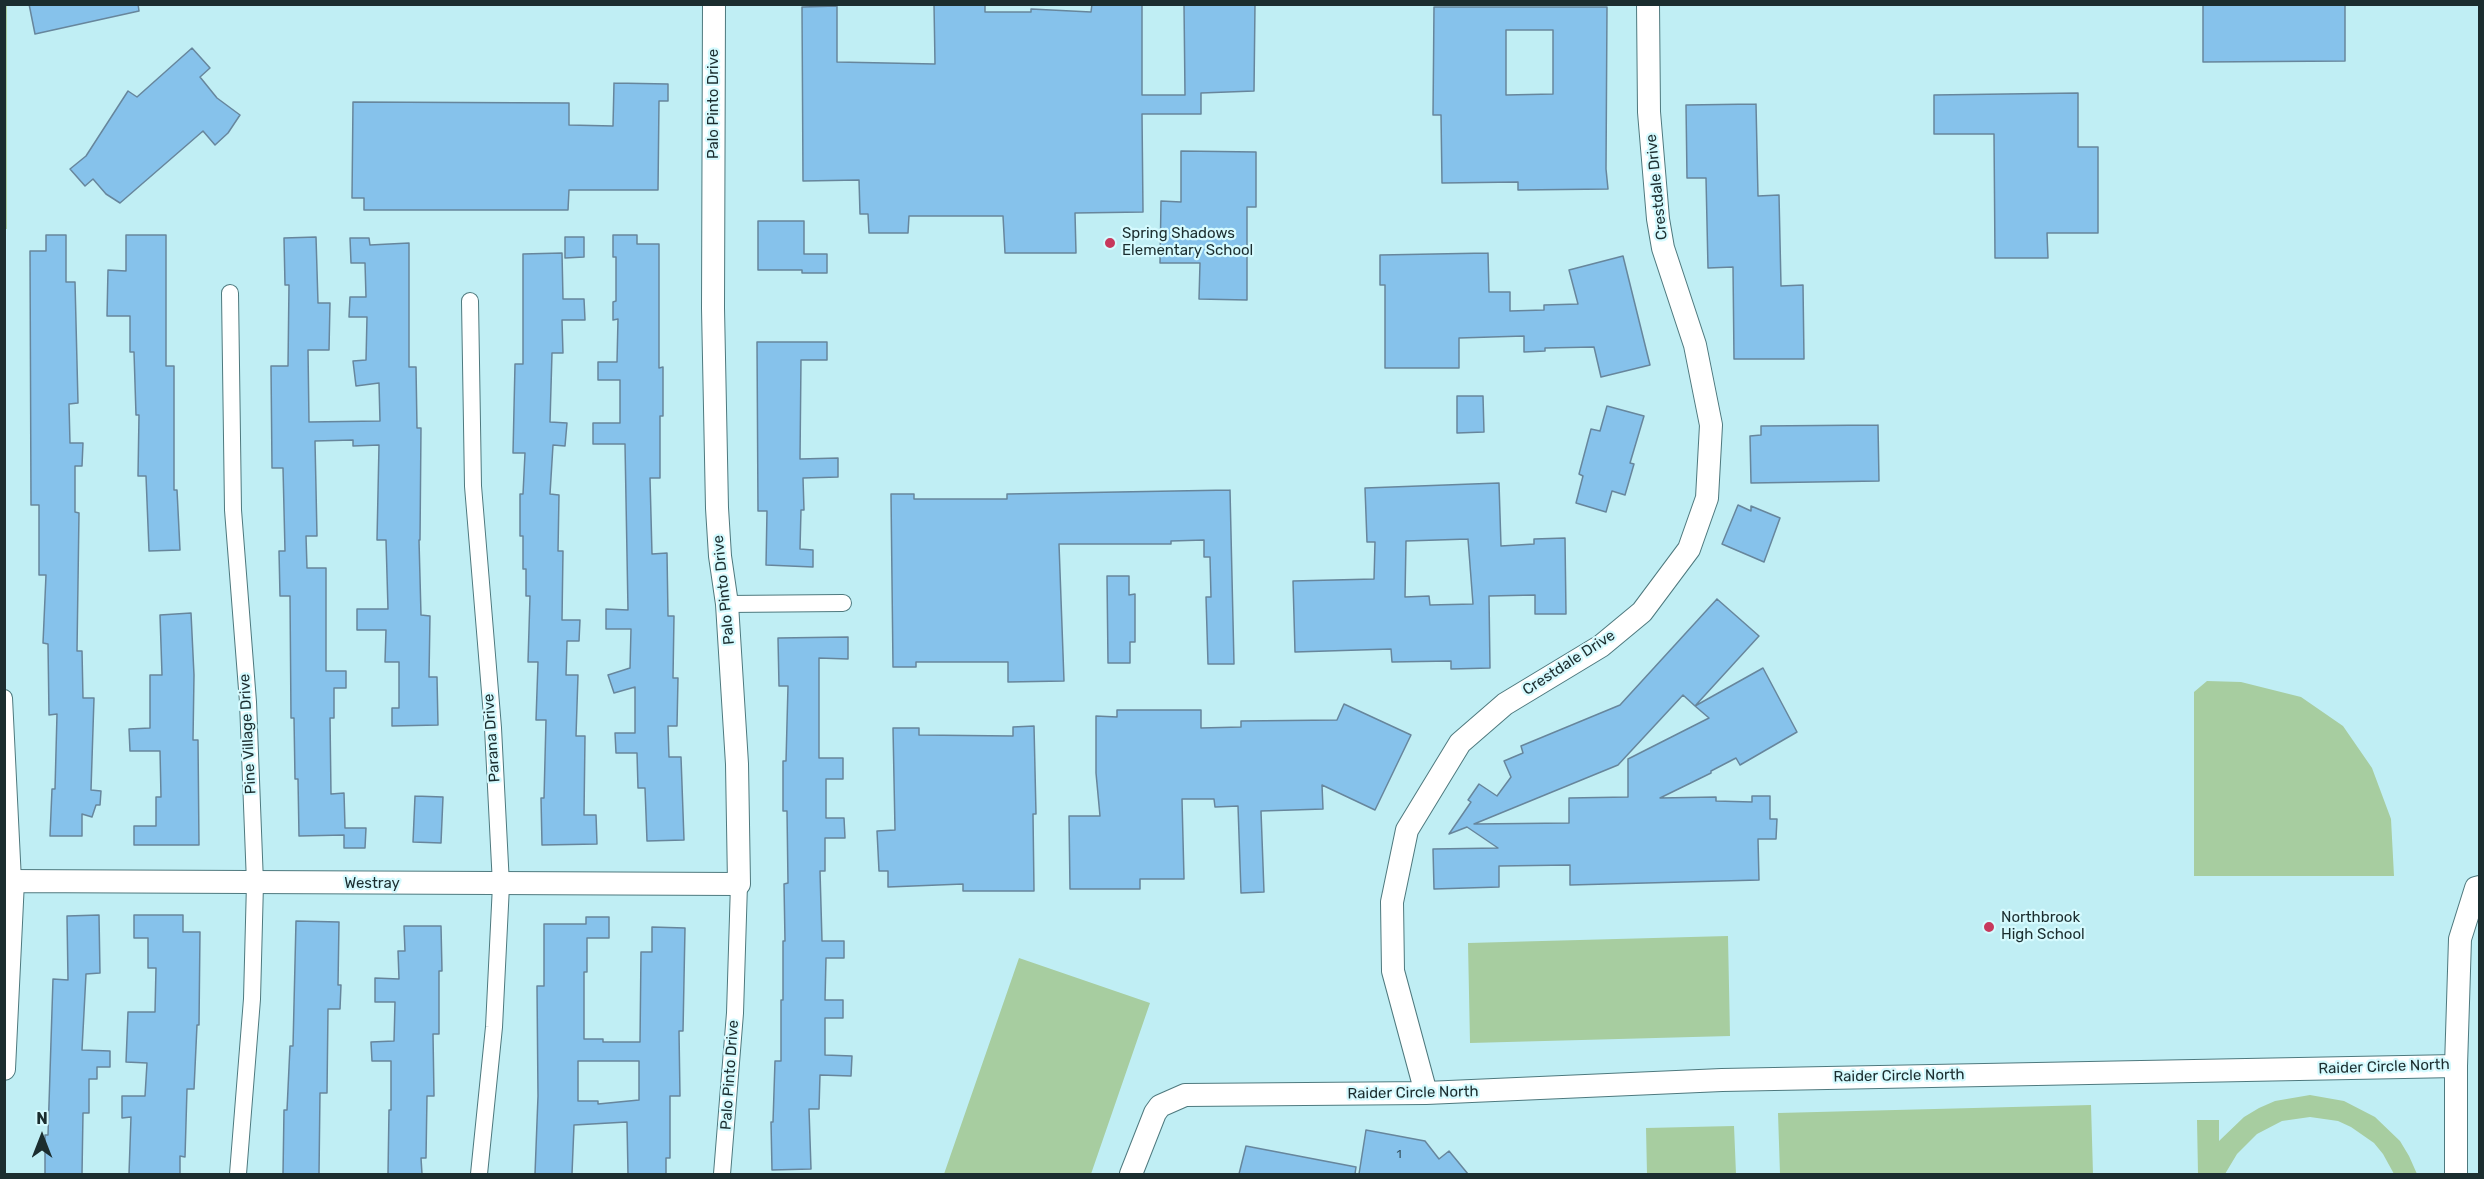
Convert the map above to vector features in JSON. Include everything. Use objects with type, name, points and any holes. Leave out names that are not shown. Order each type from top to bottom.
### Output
[{"type":"street","name":"Palo Pinto Drive","points":[[714,4],[713,308],[717,508],[720,556],[728,604],[737,764],[739,884],[735,1013],[722,1174]]},
{"type":"street","name":"Crestdale Drive","points":[[1426,1093],[1393,971],[1392,902],[1407,830],[1460,743],[1505,704],[1601,646],[1642,612],[1689,549],[1707,498],[1711,426],[1695,345],[1663,248],[1658,219],[1649,112],[1648,4]]},
{"type":"street","name":"Pine Village Drive","points":[[230,293],[233,510],[248,702],[255,883],[252,999],[237,1174]]},
{"type":"street","name":"Parana Drive","points":[[470,301],[473,486],[493,728],[501,885],[494,1027],[479,1174]]},
{"type":"street","points":[[728,604],[843,603]]},
{"type":"street","points":[[4,698],[9,881],[4,1069]]},
{"type":"street","name":"Westray","points":[[9,881],[501,885],[739,884]]},
{"type":"street","name":"Raider Circle North","points":[[1131,1174],[1146,1131],[1160,1106],[1185,1095],[1426,1093],[1722,1080],[2456,1066],[2460,939],[2476,888],[2480,887]]},
{"type":"street","points":[[2456,1066],[2456,1174]]},
{"type":"green space","points":[[4,5],[7,5],[7,229],[4,229]]},
{"type":"green space","points":[[2207,681],[2241,682],[2301,697],[2343,726],[2372,768],[2391,819],[2394,876],[2194,876],[2194,692]]},
{"type":"green space","points":[[1728,936],[1730,1036],[1470,1043],[1468,943]]},
{"type":"green space","points":[[1019,958],[1150,1003],[1091,1174],[944,1174]]},
{"type":"green space","points":[[2310,1095],[2344,1101],[2375,1117],[2400,1141],[2417,1174],[2394,1174],[2374,1143],[2351,1127],[2338,1121],[2310,1117],[2282,1121],[2257,1134],[2237,1154],[2225,1174],[2198,1174],[2197,1120],[2219,1120],[2219,1141],[2244,1117],[2259,1108],[2275,1101]]},
{"type":"green space","points":[[2091,1105],[2093,1174],[1780,1174],[1778,1113]]},
{"type":"green space","points":[[1734,1126],[1736,1174],[1647,1174],[1646,1128]]},
{"type":"building","points":[[29,4],[138,4],[139,11],[35,34]]},
{"type":"building","points":[[934,4],[985,4],[985,12],[1031,12],[1031,9],[1091,12],[1092,4],[1142,4],[1142,95],[1185,95],[1184,4],[1255,4],[1254,91],[1201,93],[1201,114],[1142,114],[1143,212],[1075,213],[1076,253],[1005,253],[1003,216],[909,216],[908,233],[869,233],[868,214],[860,214],[859,180],[803,181],[802,7],[837,6],[837,62],[935,64]]},
{"type":"building","points":[[2203,4],[2345,4],[2345,61],[2203,62]]},
{"type":"building","points":[[1434,7],[1607,7],[1606,169],[1608,189],[1518,190],[1518,182],[1442,183],[1441,115],[1433,115]],"holes":[[[1506,30],[1553,30],[1553,94],[1506,95]]]},
{"type":"building","points":[[192,48],[210,68],[200,77],[217,98],[240,115],[228,133],[215,145],[203,131],[120,203],[106,194],[93,179],[85,186],[70,169],[86,156],[128,91],[137,97]]},
{"type":"building","points":[[614,83],[668,84],[668,101],[659,101],[658,190],[569,190],[568,210],[364,210],[364,198],[352,198],[353,102],[569,103],[569,125],[613,126]]},
{"type":"building","points":[[2078,93],[2078,147],[2098,147],[2098,233],[2047,233],[2048,258],[1995,258],[1994,134],[1934,134],[1934,95]]},
{"type":"building","points":[[1756,104],[1758,196],[1779,195],[1781,286],[1803,285],[1804,359],[1734,359],[1733,267],[1708,268],[1706,178],[1687,178],[1686,105]]},
{"type":"building","points":[[1181,151],[1256,152],[1256,207],[1247,207],[1247,300],[1199,299],[1200,263],[1160,263],[1161,201],[1181,202]]},
{"type":"building","points":[[758,221],[804,221],[804,254],[827,254],[827,273],[802,273],[802,270],[758,270]]},
{"type":"building","points":[[46,235],[66,235],[66,282],[75,282],[78,403],[69,404],[70,443],[83,443],[82,466],[75,466],[75,512],[79,513],[77,651],[82,651],[83,698],[94,698],[91,790],[101,791],[100,805],[96,805],[92,817],[82,814],[82,836],[50,836],[52,789],[55,789],[57,714],[49,715],[48,644],[43,643],[46,575],[39,575],[39,505],[31,505],[30,251],[46,251]]},
{"type":"building","points":[[126,235],[166,235],[166,366],[174,366],[174,490],[177,490],[180,550],[149,551],[146,476],[138,476],[139,415],[136,415],[134,352],[130,352],[130,316],[107,316],[108,270],[126,271]]},
{"type":"building","points":[[613,235],[637,235],[637,244],[659,244],[659,368],[663,367],[663,416],[660,416],[660,478],[650,478],[652,554],[667,553],[668,616],[674,616],[673,678],[678,678],[677,726],[668,726],[669,757],[681,757],[684,840],[647,841],[645,788],[638,788],[637,753],[616,753],[615,733],[635,733],[635,687],[614,693],[608,675],[630,668],[631,629],[606,629],[606,609],[628,610],[625,444],[593,444],[593,423],[620,423],[620,380],[598,380],[598,362],[617,362],[618,319],[613,320],[613,302],[616,301],[616,257],[613,257]]},
{"type":"building","points":[[316,237],[318,303],[330,303],[329,350],[308,350],[309,422],[380,421],[379,383],[356,386],[353,361],[366,360],[367,317],[349,317],[350,297],[366,297],[365,263],[351,263],[350,238],[369,238],[370,245],[409,243],[409,367],[416,367],[417,428],[421,428],[419,540],[421,615],[430,616],[429,677],[437,677],[438,725],[392,726],[392,708],[399,708],[399,662],[385,662],[386,630],[357,630],[357,609],[388,609],[386,540],[377,540],[379,445],[353,446],[353,440],[315,441],[317,536],[306,536],[307,568],[326,568],[326,671],[346,671],[346,688],[334,688],[334,718],[330,718],[331,794],[344,793],[345,828],[366,828],[365,848],[344,848],[344,835],[299,836],[294,718],[291,718],[290,596],[280,596],[279,551],[285,551],[283,468],[272,468],[271,366],[288,366],[289,285],[285,285],[284,238]]},
{"type":"building","points":[[565,237],[584,237],[584,257],[565,258]]},
{"type":"building","points":[[562,253],[563,299],[584,299],[585,320],[562,320],[563,353],[552,353],[550,422],[567,423],[565,446],[553,445],[550,494],[559,495],[558,551],[563,551],[562,620],[580,620],[579,641],[567,641],[566,675],[578,675],[576,736],[585,736],[584,815],[596,815],[597,844],[542,845],[541,798],[544,798],[546,720],[536,720],[538,662],[528,662],[530,596],[526,596],[523,536],[520,536],[520,494],[523,494],[525,453],[513,453],[515,364],[523,364],[523,254]]},
{"type":"building","points":[[1488,253],[1489,292],[1510,292],[1510,311],[1544,310],[1544,305],[1578,304],[1569,270],[1623,256],[1650,365],[1601,377],[1594,347],[1545,348],[1545,351],[1524,352],[1524,336],[1459,338],[1459,368],[1385,368],[1385,285],[1380,285],[1380,255]]},
{"type":"building","points":[[757,342],[827,342],[827,360],[801,360],[800,459],[838,458],[838,477],[803,478],[804,510],[801,510],[800,549],[813,550],[813,567],[766,565],[767,511],[758,511]]},
{"type":"building","points":[[1457,396],[1483,396],[1484,432],[1457,433]]},
{"type":"building","points":[[1607,406],[1644,416],[1630,463],[1634,464],[1625,495],[1612,491],[1606,512],[1576,503],[1583,476],[1579,474],[1591,429],[1600,431]]},
{"type":"building","points":[[1878,425],[1879,481],[1751,483],[1750,436],[1761,435],[1761,426]]},
{"type":"building","points":[[1499,483],[1501,546],[1534,544],[1534,539],[1565,538],[1566,614],[1535,614],[1535,595],[1489,596],[1490,668],[1451,669],[1451,661],[1392,662],[1391,649],[1295,652],[1293,581],[1374,579],[1375,542],[1367,542],[1365,488]],"holes":[[[1468,539],[1473,604],[1430,605],[1429,596],[1405,597],[1406,541]]]},
{"type":"building","points":[[1230,490],[1234,664],[1208,664],[1206,597],[1211,597],[1210,557],[1204,557],[1204,540],[1171,541],[1171,544],[1059,544],[1064,681],[1008,682],[1008,662],[916,662],[916,667],[893,667],[891,494],[914,494],[914,499],[1007,499],[1007,494]]},
{"type":"building","points":[[1738,505],[1751,511],[1751,506],[1780,518],[1764,562],[1722,544]]},
{"type":"building","points":[[1107,576],[1129,576],[1129,595],[1135,594],[1135,642],[1130,642],[1130,663],[1108,663]]},
{"type":"building","points":[[1717,599],[1759,636],[1695,706],[1763,668],[1797,732],[1740,765],[1736,758],[1660,798],[1716,797],[1716,801],[1752,802],[1752,796],[1770,796],[1770,819],[1777,819],[1776,839],[1758,839],[1759,880],[1570,885],[1570,865],[1499,866],[1499,887],[1434,889],[1433,849],[1498,848],[1467,827],[1449,834],[1471,802],[1468,800],[1479,784],[1497,796],[1511,777],[1504,761],[1523,753],[1521,746],[1620,705]],"holes":[[[1683,695],[1709,718],[1628,759],[1628,797],[1569,798],[1569,823],[1474,824],[1618,765]]]},
{"type":"building","points":[[191,613],[194,675],[193,740],[198,740],[199,845],[134,845],[134,826],[156,826],[156,797],[161,797],[160,751],[130,751],[129,729],[150,728],[150,675],[162,675],[160,615]]},
{"type":"building","points":[[848,637],[848,659],[819,658],[819,758],[843,758],[843,779],[826,779],[826,818],[844,818],[845,838],[825,838],[825,871],[820,871],[822,941],[844,941],[844,958],[826,958],[825,1000],[843,1000],[843,1018],[825,1018],[825,1055],[852,1056],[851,1076],[820,1075],[819,1109],[809,1109],[811,1169],[772,1170],[771,1122],[773,1122],[775,1061],[781,1061],[781,1000],[783,1000],[783,941],[785,941],[784,884],[788,883],[787,811],[783,811],[783,761],[786,761],[788,686],[779,686],[778,638]]},
{"type":"building","points":[[1344,704],[1411,735],[1375,810],[1322,785],[1323,809],[1261,811],[1264,892],[1241,893],[1238,806],[1215,807],[1214,799],[1182,799],[1184,879],[1140,879],[1140,889],[1070,889],[1069,816],[1100,816],[1096,773],[1096,716],[1117,717],[1117,710],[1201,710],[1201,728],[1241,727],[1241,721],[1337,720]]},
{"type":"building","points":[[1034,726],[1036,814],[1033,814],[1034,891],[963,891],[963,884],[888,887],[888,871],[879,871],[877,831],[895,830],[893,728],[919,728],[919,735],[1013,736],[1013,727]]},
{"type":"building","points":[[415,796],[443,797],[441,843],[413,842]]},
{"type":"building","points":[[99,915],[100,973],[86,974],[82,1050],[110,1051],[110,1067],[97,1067],[97,1079],[89,1079],[89,1113],[83,1113],[82,1174],[45,1174],[53,979],[68,980],[67,916]]},
{"type":"building","points":[[134,915],[183,915],[183,932],[200,932],[199,1025],[197,1025],[194,1089],[187,1089],[185,1157],[180,1156],[180,1174],[129,1174],[131,1117],[122,1118],[122,1096],[145,1096],[147,1063],[126,1062],[128,1012],[155,1012],[156,968],[148,968],[148,938],[134,938]]},
{"type":"building","points":[[586,917],[609,917],[609,938],[587,938],[587,972],[584,972],[584,1039],[603,1039],[603,1042],[640,1042],[641,952],[652,952],[652,927],[685,928],[683,1031],[679,1031],[680,1096],[670,1096],[670,1158],[666,1158],[666,1174],[628,1174],[627,1122],[574,1125],[572,1174],[535,1174],[538,1096],[537,986],[544,986],[544,924],[586,924]],"holes":[[[578,1061],[639,1061],[639,1100],[598,1104],[598,1101],[578,1101]]]},
{"type":"building","points":[[296,921],[339,922],[340,1009],[328,1009],[327,1093],[320,1093],[319,1174],[283,1174],[284,1110],[287,1110],[290,1046],[293,1046]]},
{"type":"building","points":[[404,926],[441,926],[442,971],[439,971],[439,1034],[433,1034],[434,1096],[427,1096],[426,1158],[421,1158],[422,1174],[388,1174],[391,1061],[372,1061],[371,1042],[394,1041],[395,1002],[375,1002],[375,978],[399,979],[398,951],[405,951]]},
{"type":"building","points":[[1366,1130],[1425,1141],[1439,1159],[1449,1151],[1468,1174],[1359,1174]]},
{"type":"building","points":[[1246,1146],[1356,1167],[1355,1174],[1239,1174]]},
{"type":"place","name":"Spring Shadows Elementary School","points":[[1110,243]]},
{"type":"place","name":"Northbrook High School","points":[[1989,927]]}]
